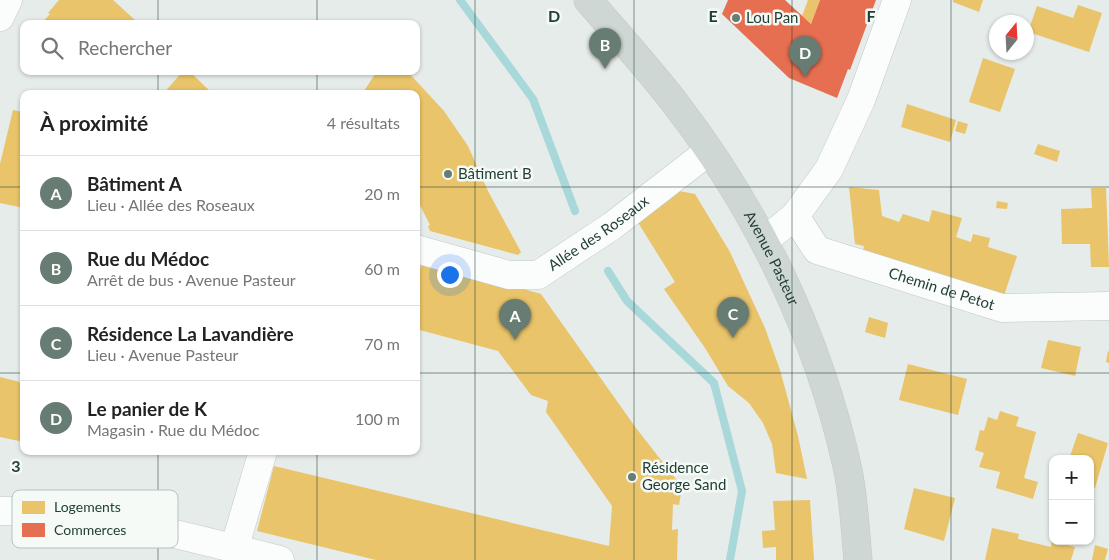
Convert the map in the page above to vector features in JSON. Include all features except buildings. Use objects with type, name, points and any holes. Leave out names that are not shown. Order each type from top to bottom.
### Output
[{"type":"main road","name":"Avenue Pasteur","points":[[588,0],[678,107],[709,151],[765,240],[791,295],[830,402],[848,468],[858,560]]},
{"type":"street","points":[[0,17],[8,0]]},
{"type":"street","points":[[765,240],[795,216],[829,169],[861,100],[897,0]]},
{"type":"street","name":"Allée des Roseaux","points":[[420,250],[510,275],[538,275],[612,226],[709,151]]},
{"type":"street","name":"Chemin de Petot","points":[[795,216],[817,250],[1002,308],[1109,306]]},
{"type":"street","points":[[234,549],[262,455]]},
{"type":"street","points":[[178,535],[280,560]]},
{"type":"waterway","points":[[460,0],[533,99],[575,211]]},
{"type":"waterway","points":[[608,271],[627,301],[714,383],[742,491],[730,560]]},
{"type":"place","name":"Lou Pan","points":[[736,18]]},
{"type":"place","name":"Rue du Médoc","points":[[605,69]]},
{"type":"place","name":"Le panier de K","points":[[805,77]]},
{"type":"place","name":"Bâtiment B","points":[[448,174]]},
{"type":"place","name":"Résidence La Lavandière","points":[[733,338]]},
{"type":"place","name":"Bâtiment A","points":[[515,340]]},
{"type":"place","name":"Résidence George Sand","points":[[632,477]]}]
